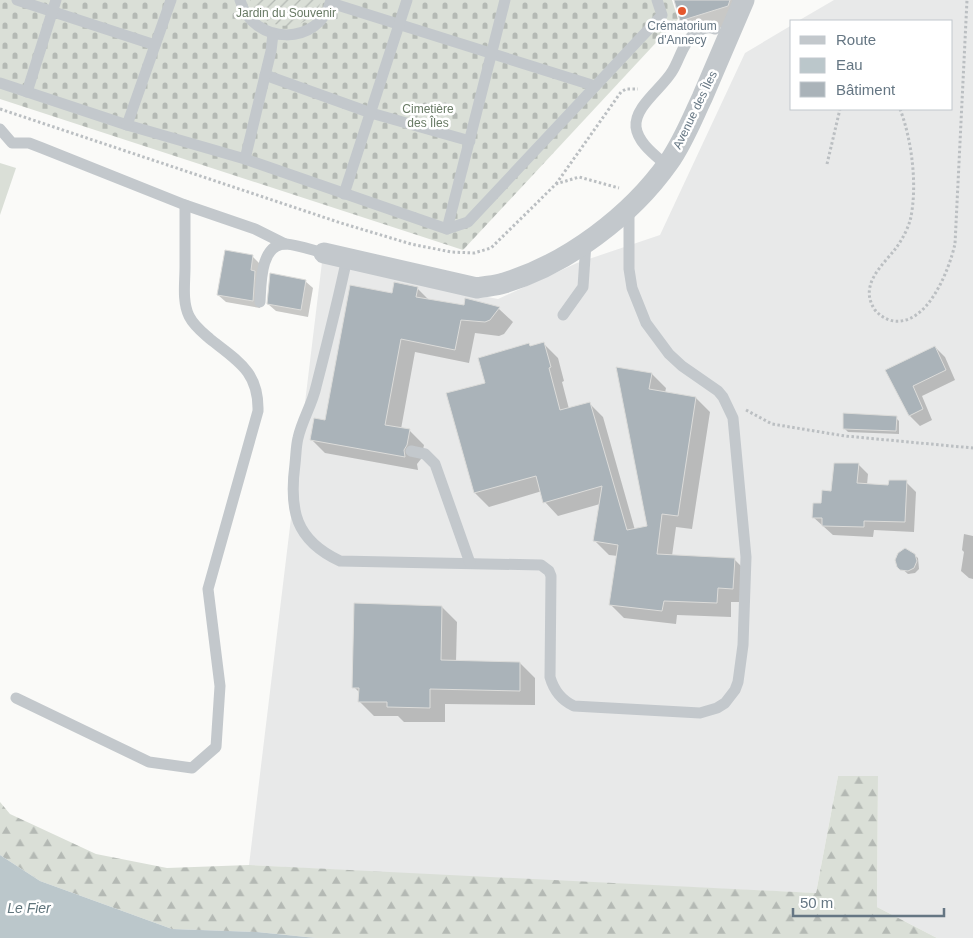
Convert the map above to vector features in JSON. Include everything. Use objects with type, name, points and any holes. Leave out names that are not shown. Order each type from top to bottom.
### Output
[{"type":"street","name":"Avenue des Îles","points":[[324,253],[477,288],[502,284],[538,270],[586,243],[629,207],[652,184],[666,165],[685,135],[744,0]]},
{"type":"lane","points":[[17,0],[155,45]]},
{"type":"lane","points":[[27,92],[56,0]]},
{"type":"lane","points":[[127,125],[171,0]]},
{"type":"lane","points":[[240,0],[249,19],[260,28],[273,34],[302,33],[314,26],[324,16],[331,2],[595,86]]},
{"type":"lane","points":[[344,194],[407,0]]},
{"type":"lane","points":[[447,229],[505,0]]},
{"type":"lane","points":[[0,83],[127,125],[245,159],[447,229],[468,222],[662,15],[658,0]]},
{"type":"lane","points":[[666,165],[642,142],[636,128],[638,115],[672,72],[687,41],[706,27],[715,29]]},
{"type":"lane","points":[[245,159],[271,51],[273,34]]},
{"type":"lane","points":[[265,76],[371,113],[470,141]]},
{"type":"lane","points":[[0,129],[12,143],[29,143],[185,205],[255,229],[285,244],[324,253]]},
{"type":"lane","points":[[16,698],[149,762],[192,768],[216,747],[220,686],[208,589],[258,411],[258,400],[257,391],[242,364],[198,330],[188,314],[185,296],[185,205]]},
{"type":"lane","points":[[347,258],[334,318],[314,394],[298,438],[291,488],[292,501],[299,525],[316,546],[327,555],[340,561],[541,565],[549,571],[552,581],[550,677],[556,692],[567,703],[574,706],[700,713],[717,708],[730,697],[738,682],[743,645],[746,558],[734,418],[723,396],[669,354],[646,323],[632,288],[629,269],[629,207]]},
{"type":"lane","points":[[563,315],[583,287],[586,243]]},
{"type":"lane","points":[[260,302],[263,266],[274,248],[285,244]]},
{"type":"lane","points":[[411,451],[425,454],[435,464],[470,563]]},
{"type":"path","points":[[900,110],[909,136],[912,157],[912,210],[904,235],[896,249],[885,259],[870,288],[870,297],[877,312],[883,318],[900,322],[909,320],[916,315],[934,294],[944,278],[955,244],[967,0]]},
{"type":"path","points":[[556,184],[621,92],[626,89],[640,89],[651,98]]},
{"type":"path","points":[[827,164],[840,110]]},
{"type":"path","points":[[723,396],[772,424],[845,436],[973,448]]},
{"type":"shaded area","points":[[834,0],[973,0],[973,938],[937,938],[877,907],[878,776],[838,776],[816,893],[249,865],[323,254],[455,291],[498,299],[577,263],[660,235],[745,53],[790,26],[790,110],[953,110],[953,20],[800,20]]},
{"type":"green space","name":"Cimetière des Îles","points":[[0,0],[672,0],[678,19],[463,250],[0,99]]},
{"type":"green space","name":"Jardin du Souvenir","points":[[250,0],[322,0],[313,15],[308,19],[291,26],[283,26],[274,24],[259,15]]},
{"type":"green space","points":[[0,163],[16,168],[0,215]]},
{"type":"green space","points":[[838,776],[878,776],[877,907],[937,938],[316,938],[257,932],[172,929],[40,881],[0,855],[0,802],[10,814],[96,854],[167,868],[249,865],[816,893]]},
{"type":"water","name":"Le Fier","points":[[0,855],[40,881],[172,929],[257,932],[316,938],[0,938]]},
{"type":"building","points":[[674,0],[730,0],[728,6],[680,21]]},
{"type":"building","points":[[225,250],[253,255],[251,270],[255,271],[253,301],[217,295]]},
{"type":"building","points":[[270,273],[306,280],[301,310],[267,304]]},
{"type":"building","points":[[394,282],[418,287],[416,297],[464,305],[465,298],[500,307],[490,320],[485,322],[461,320],[455,350],[401,339],[385,425],[410,429],[407,445],[404,450],[405,457],[310,440],[314,418],[325,420],[350,285],[392,293]]},
{"type":"building","points":[[544,342],[560,410],[590,402],[627,530],[647,526],[616,367],[652,373],[649,389],[696,397],[678,516],[662,514],[657,554],[735,558],[733,589],[718,588],[717,603],[664,601],[662,611],[609,605],[618,545],[593,541],[602,486],[543,503],[536,476],[474,493],[446,393],[485,383],[478,358],[529,343],[530,346]]},
{"type":"building","points":[[935,346],[946,370],[913,386],[923,409],[909,416],[885,370]]},
{"type":"building","points":[[843,413],[897,416],[896,431],[843,429]]},
{"type":"building","points":[[834,463],[859,463],[857,483],[888,485],[889,480],[907,480],[905,522],[864,521],[864,527],[822,526],[822,518],[812,518],[813,503],[821,503],[822,490],[831,491]]},
{"type":"building","points":[[905,548],[915,554],[917,561],[914,568],[908,571],[900,570],[895,560],[898,553]]},
{"type":"building","points":[[354,603],[442,606],[441,660],[520,662],[520,691],[430,689],[430,708],[387,707],[387,702],[358,702],[359,688],[352,688]]},
{"type":"place","name":"Crématorium d'Annecy","points":[[682,11]]}]
